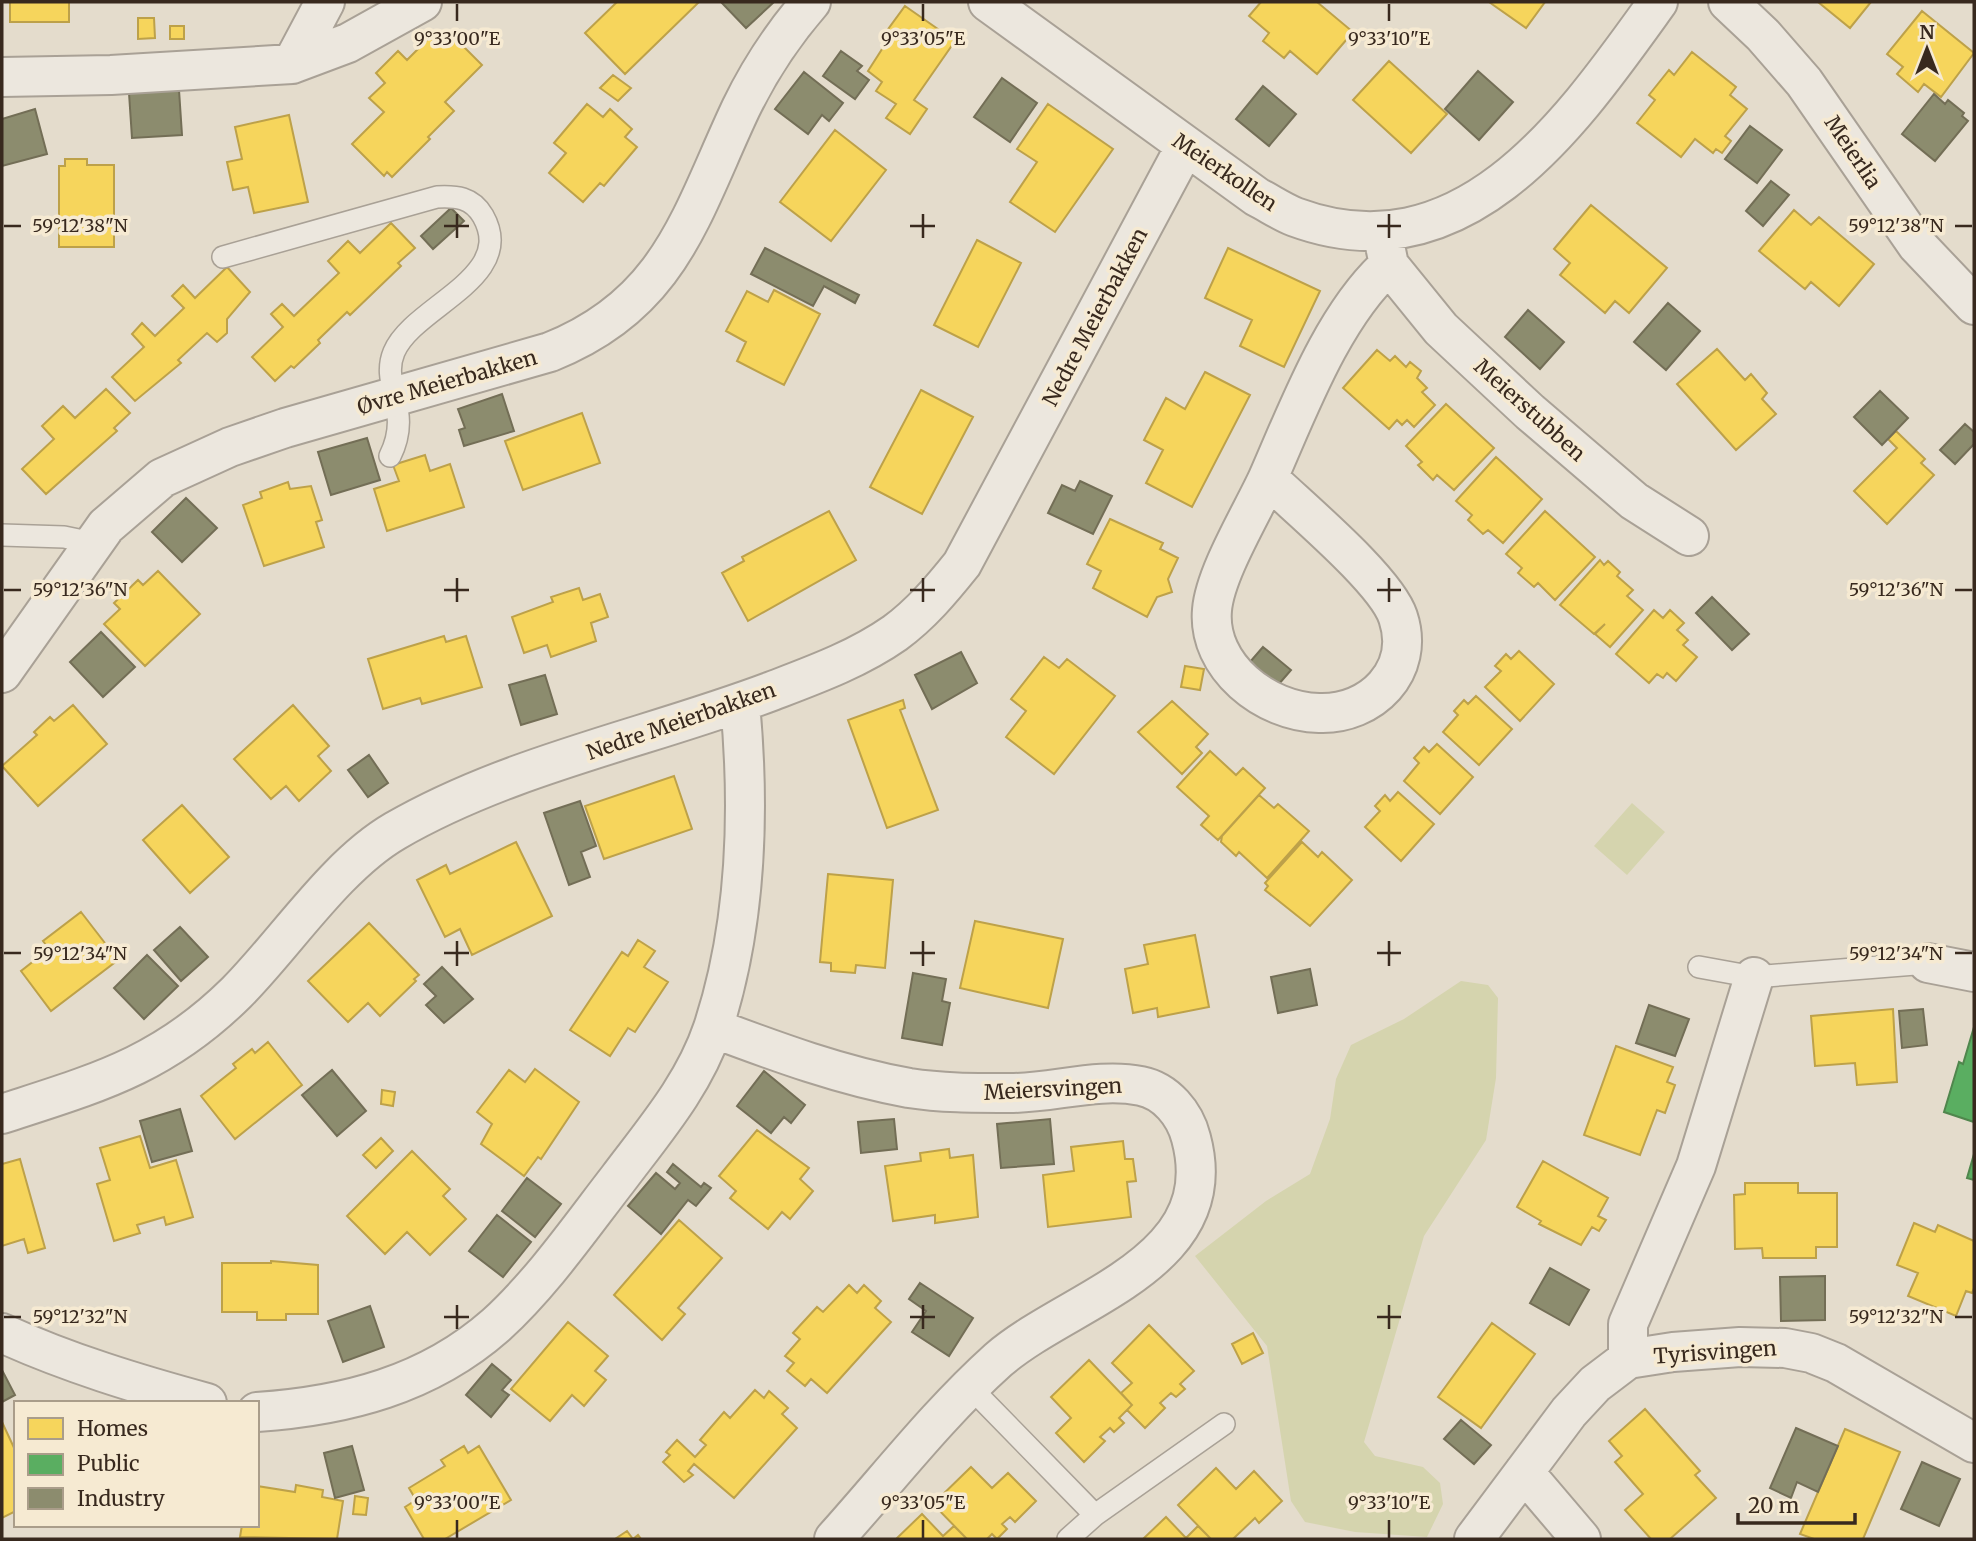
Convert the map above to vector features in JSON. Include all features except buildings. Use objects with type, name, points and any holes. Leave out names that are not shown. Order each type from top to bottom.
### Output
[{"type":"street","points":[[292,64],[325,2]]},
{"type":"street","points":[[2,77],[138,74],[292,64],[348,43],[422,2]]},
{"type":"street","name":"Øvre Meierbakken","points":[[2,673],[93,543],[137,498],[162,478],[190,463],[285,428],[397,398],[577,341],[625,308],[653,282],[695,214],[742,106],[769,60],[811,2]]},
{"type":"street","name":"Meierkollen","points":[[988,2],[1257,197],[1295,217],[1340,227],[1385,248],[1414,227],[1445,215],[1508,179],[1566,124],[1658,2]]},
{"type":"street","name":"Meierlia","points":[[1728,2],[1763,35],[1804,82],[1917,245],[1974,305]]},
{"type":"street","name":"Nedre Meierbakken","points":[[2,1114],[125,1072],[161,1055],[192,1033],[237,992],[364,853],[391,833],[427,814],[519,776],[740,703],[852,658],[898,631],[936,596],[962,564],[1185,147]]},
{"type":"street","points":[[1268,478],[1384,592],[1398,616],[1402,635],[1399,668],[1383,689],[1358,707],[1317,713],[1267,698],[1244,683],[1228,666],[1217,647],[1212,627],[1216,589],[1305,393],[1385,248]]},
{"type":"street","name":"Meierstubben","points":[[1385,248],[1441,329],[1634,501],[1689,536]]},
{"type":"street","points":[[259,1412],[333,1405],[375,1393],[420,1374],[464,1349],[496,1324],[550,1266],[672,1108],[693,1074],[713,1028],[730,965],[741,885],[746,788],[740,703]]},
{"type":"street","points":[[1928,964],[1974,972]]},
{"type":"street","points":[[1629,1359],[1628,1324],[1696,1166],[1754,977]]},
{"type":"street","name":"Meiersvingen","points":[[713,1028],[826,1068],[912,1088],[1019,1094],[1117,1084],[1139,1085],[1154,1089],[1178,1111],[1191,1138],[1195,1171],[1189,1208],[1177,1229],[1159,1251],[1132,1277],[1034,1333],[970,1387],[834,1539]]},
{"type":"street","points":[[2,1333],[46,1353],[202,1401]]},
{"type":"street","name":"Tyrisvingen","points":[[1474,1539],[1569,1412],[1595,1384],[1629,1359],[1674,1352],[1740,1347],[1785,1348],[1811,1353],[1836,1363],[1974,1443]]},
{"type":"street","points":[[1524,1472],[1581,1539]]},
{"type":"lane","points":[[223,257],[437,197],[453,196],[476,206],[490,231],[488,250],[476,276],[405,333],[393,353],[391,372],[401,422],[390,456]]},
{"type":"lane","points":[[4,539],[64,537],[93,543]]},
{"type":"lane","points":[[1699,967],[1754,977],[1928,964]]},
{"type":"lane","points":[[970,1387],[1094,1515]]},
{"type":"lane","points":[[1068,1539],[1094,1515],[1224,1424]]},
{"type":"green space","points":[[1632,803],[1665,832],[1627,875],[1594,846]]},
{"type":"green space","points":[[1461,981],[1488,985],[1498,998],[1496,1078],[1486,1140],[1424,1236],[1364,1442],[1375,1456],[1423,1467],[1440,1483],[1443,1504],[1427,1537],[1355,1532],[1305,1522],[1291,1501],[1267,1346],[1195,1256],[1266,1201],[1310,1174],[1330,1119],[1336,1079],[1351,1045],[1404,1019]]}]
